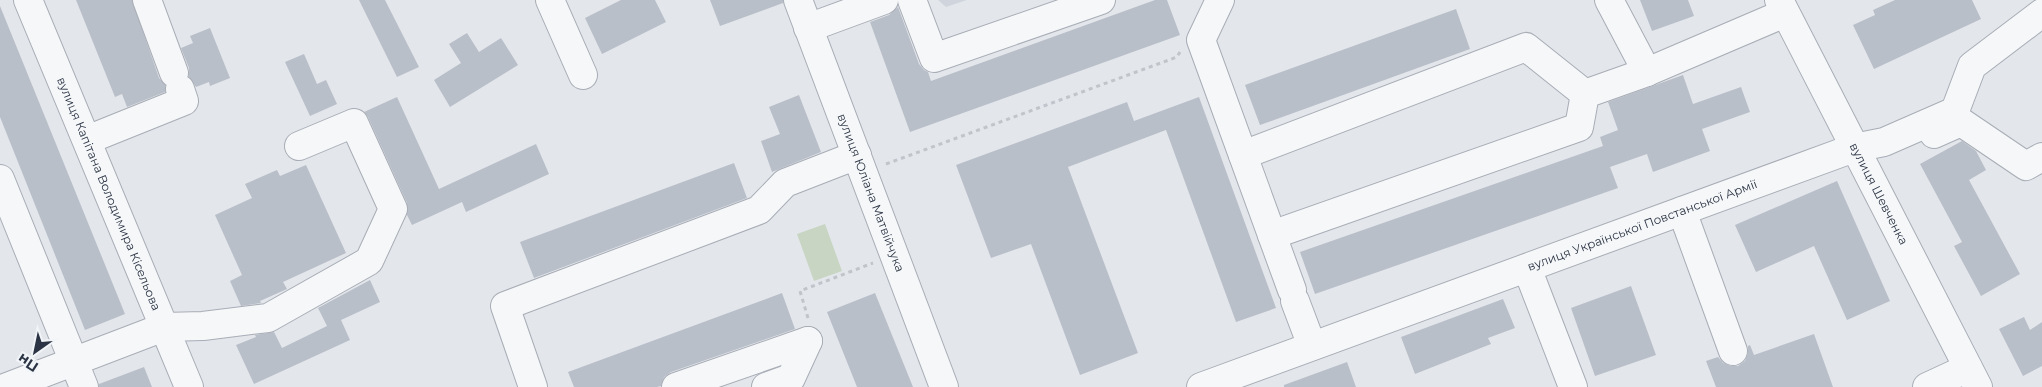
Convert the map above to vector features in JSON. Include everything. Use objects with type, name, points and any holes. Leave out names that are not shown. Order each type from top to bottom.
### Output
[{"type":"street","name":"вулиця Капітана Володимира Кісельова","points":[[28,0],[189,387]]},
{"type":"street","points":[[86,140],[184,101],[147,0]]},
{"type":"street","points":[[550,0],[583,75]]},
{"type":"street","name":"вулиця Юліана Матвійчука","points":[[798,0],[944,387]]},
{"type":"street","points":[[808,28],[884,0]]},
{"type":"street","points":[[912,0],[934,58],[1100,0]]},
{"type":"street","points":[[1220,0],[1201,40],[1312,346]]},
{"type":"street","points":[[1609,0],[1647,72]]},
{"type":"street","points":[[1585,94],[1647,72],[1782,6]]},
{"type":"street","name":"вулиця Шевченка","points":[[1782,6],[1973,377]]},
{"type":"street","name":"вулиця Української Повстанської Армії","points":[[1201,387],[1854,148],[1884,142],[1955,111],[1972,66],[2042,13]]},
{"type":"street","points":[[1243,155],[1526,47],[1585,94]]},
{"type":"street","points":[[1272,235],[1579,127],[1585,94]]},
{"type":"street","points":[[1854,148],[1882,158],[1961,122],[2026,166],[2042,157]]},
{"type":"street","points":[[7,387],[164,327],[203,326],[268,318],[369,261],[393,209],[354,123],[298,146]]},
{"type":"street","points":[[533,387],[505,306],[759,210],[785,183],[856,155]]},
{"type":"street","points":[[0,179],[84,387]]},
{"type":"street","points":[[1682,211],[1733,351]]},
{"type":"street","points":[[1527,268],[1573,387]]},
{"type":"street","points":[[676,387],[808,341]]},
{"type":"street","points":[[766,387],[791,378],[808,341]]},
{"type":"street","points":[[1926,387],[1973,377]]},
{"type":"path","points":[[885,164],[1177,57]]},
{"type":"path","points":[[808,341],[812,333],[800,291],[874,263]]},
{"type":"shaded area","points":[[938,0],[967,0],[946,7]]},
{"type":"green space","points":[[825,224],[842,271],[814,281],[797,234]]},
{"type":"building","points":[[76,0],[132,0],[159,78],[165,85],[165,92],[127,107],[122,94],[115,97]]},
{"type":"building","points":[[359,0],[385,0],[419,67],[397,77]]},
{"type":"building","points":[[621,0],[655,0],[666,22],[602,54],[585,18]]},
{"type":"building","points":[[710,0],[783,0],[783,3],[720,26]]},
{"type":"building","points":[[1155,0],[1167,0],[1180,35],[910,132],[870,22],[889,15],[898,7],[919,64],[928,72],[931,81]]},
{"type":"building","points":[[1640,0],[1688,0],[1694,16],[1652,31]]},
{"type":"building","points":[[1895,0],[1972,0],[1981,19],[1874,69],[1853,25],[1875,15],[1873,10]]},
{"type":"building","points":[[0,6],[125,314],[85,330],[0,117]]},
{"type":"building","points":[[1456,9],[1470,49],[1260,125],[1245,85]]},
{"type":"building","points":[[210,28],[230,78],[210,86],[209,82],[196,87],[189,77],[189,68],[181,48],[193,43],[190,36]]},
{"type":"building","points":[[467,33],[479,52],[501,38],[518,65],[450,107],[434,80],[461,63],[449,44]]},
{"type":"building","points":[[304,54],[317,84],[326,80],[337,104],[310,116],[285,62]]},
{"type":"building","points":[[1683,75],[1693,104],[1741,87],[1750,112],[1702,129],[1710,151],[1653,172],[1647,154],[1610,167],[1618,188],[1315,294],[1300,252],[1603,146],[1600,137],[1618,130],[1608,102]]},
{"type":"building","points":[[799,95],[821,152],[772,172],[761,141],[780,134],[769,107]]},
{"type":"building","points":[[397,97],[439,189],[536,144],[549,174],[466,212],[462,202],[412,225],[407,215],[407,203],[364,112]]},
{"type":"building","points":[[1199,97],[1276,308],[1236,322],[1166,130],[1068,167],[1138,353],[1080,375],[1031,244],[991,258],[956,165],[1127,102],[1134,121]]},
{"type":"building","points":[[1962,141],[1976,151],[1986,170],[1969,180],[2020,274],[1981,296],[1954,246],[1962,242],[1920,164]]},
{"type":"building","points":[[734,163],[747,198],[534,278],[520,242]]},
{"type":"building","points":[[306,165],[346,253],[283,282],[287,289],[260,301],[261,303],[241,306],[230,281],[242,275],[215,215],[252,198],[245,184],[277,170],[280,176]]},
{"type":"building","points":[[1837,181],[1890,301],[1847,320],[1814,246],[1756,272],[1735,225]]},
{"type":"building","points":[[370,280],[380,302],[341,320],[350,340],[254,384],[236,345],[256,337],[255,335],[274,332],[282,348],[327,326],[318,308]]},
{"type":"building","points":[[1631,286],[1656,355],[1595,376],[1571,308]]},
{"type":"building","points":[[782,293],[795,329],[671,372],[664,377],[661,386],[574,387],[568,372]]},
{"type":"building","points":[[875,293],[913,387],[857,387],[827,312]]},
{"type":"building","points":[[1503,299],[1515,328],[1488,338],[1491,344],[1415,374],[1401,337]]},
{"type":"building","points":[[2024,317],[2030,330],[2042,322],[2042,366],[2023,376],[1999,329]]},
{"type":"building","points":[[1814,334],[1833,387],[1716,387],[1706,361],[1718,357],[1723,363],[1738,366],[1745,361],[1748,346],[1750,345],[1754,355]]},
{"type":"building","points":[[1347,362],[1356,387],[1284,387],[1284,385]]},
{"type":"building","points":[[144,367],[152,387],[99,387],[99,384]]}]
